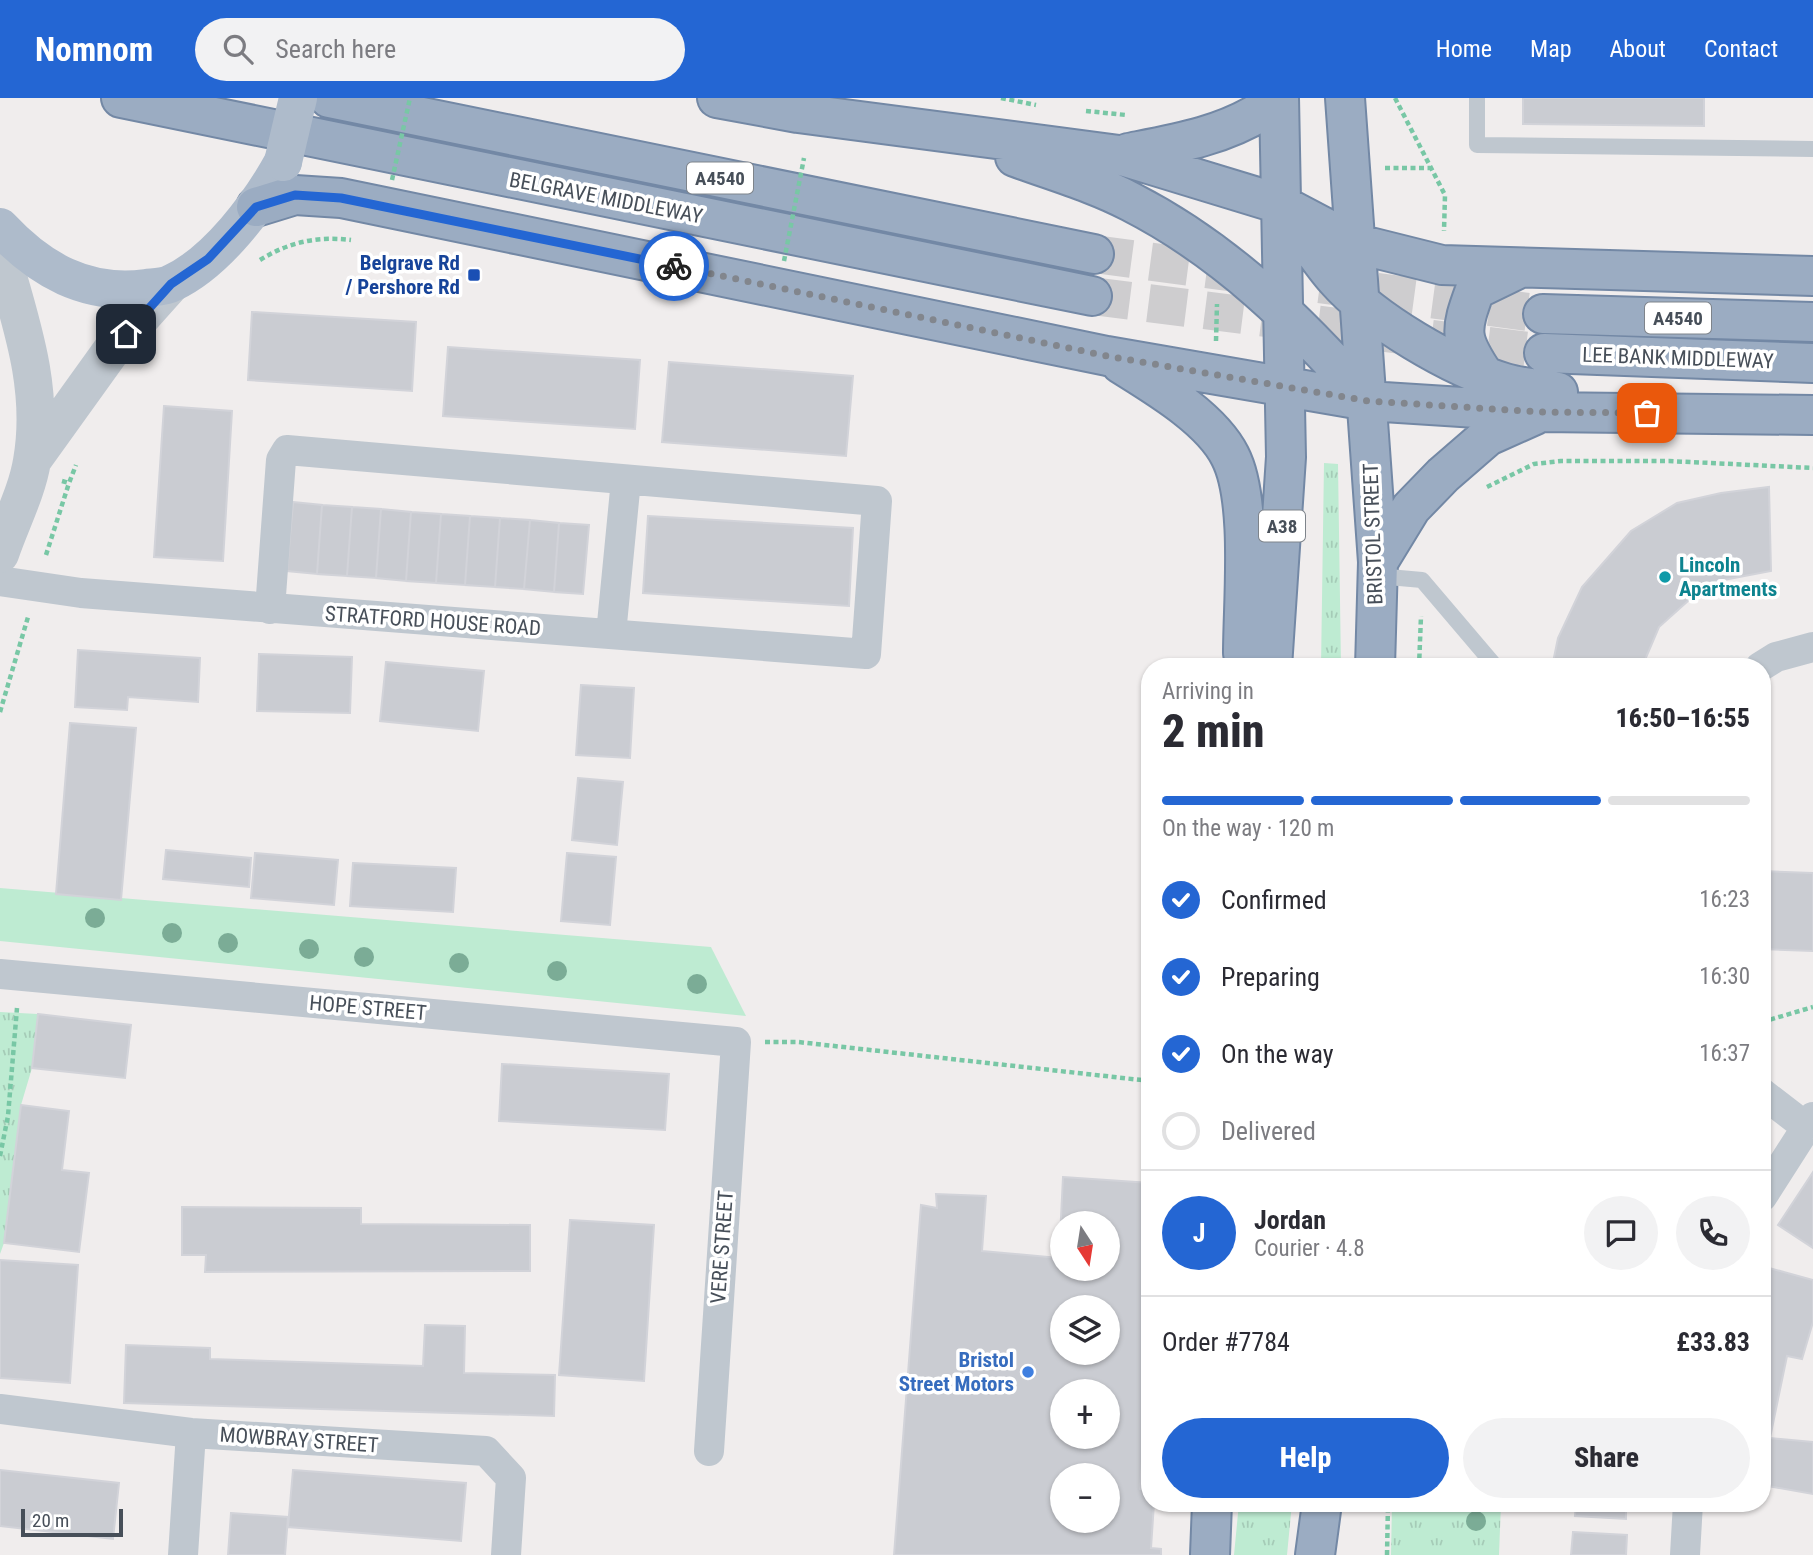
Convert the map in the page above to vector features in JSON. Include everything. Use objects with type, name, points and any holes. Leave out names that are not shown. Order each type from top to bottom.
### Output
[{"type":"highway","name":"BELGRAVE MIDDLEWAY","points":[[121,98],[1092,296]]},
{"type":"highway","name":"BELGRAVE MIDDLEWAY","points":[[328,98],[1094,254]]},
{"type":"highway","points":[[717,98],[960,135],[1119,155],[1280,204],[1354,243],[1443,265],[1813,276]]},
{"type":"highway","points":[[1119,155],[1181,143],[1226,128],[1260,113],[1266,108],[1269,98]]},
{"type":"highway","name":"A38","points":[[1273,658],[1286,457],[1279,98]]},
{"type":"highway","name":"BRISTOL STREET","points":[[1345,98],[1354,243],[1348,289],[1368,401],[1378,569],[1375,658]]},
{"type":"highway","points":[[960,135],[1130,201],[1218,257],[1281,307],[1368,401]]},
{"type":"highway","points":[[256,207],[295,195],[341,198],[1107,356],[1368,401],[1540,412],[1813,415]]},
{"type":"highway","points":[[1280,204],[1348,289],[1420,343],[1484,376],[1507,384],[1701,413]]},
{"type":"highway","points":[[1484,376],[1473,359],[1462,327],[1470,303],[1475,290],[1521,267]]},
{"type":"highway","points":[[1284,385],[1311,337],[1348,289]]},
{"type":"highway","name":"LEE BANK MIDDLEWAY","points":[[1543,314],[1813,323]]},
{"type":"highway","name":"LEE BANK MIDDLEWAY","points":[[1544,353],[1813,363]]},
{"type":"highway","points":[[1107,356],[1154,384],[1201,421],[1230,456],[1243,515],[1244,658]]},
{"type":"highway","points":[[1378,569],[1411,508],[1443,475],[1488,436],[1540,412]]},
{"type":"highway","points":[[1210,1555],[1212,1512]]},
{"type":"highway","points":[[1315,1555],[1320,1512]]},
{"type":"main road","points":[[0,227],[25,251],[64,278],[89,286],[127,290],[171,284],[208,259],[256,207],[284,162],[298,98]]},
{"type":"street","points":[[0,249],[33,364],[37,393],[30,468],[0,554]]},
{"type":"street","points":[[30,468],[111,351],[171,284]]},
{"type":"street","points":[[270,609],[281,460],[287,450],[626,480],[611,634]]},
{"type":"street","name":"STRATFORD HOUSE ROAD","points":[[0,581],[81,593],[270,609],[866,654],[877,501],[626,480]]},
{"type":"street","points":[[1771,660],[1813,647]]},
{"type":"street","name":"HOPE STREET","points":[[10,975],[736,1042]]},
{"type":"street","name":"VERE STREET","points":[[709,1451],[736,1042]]},
{"type":"street","points":[[1771,1099],[1809,1122],[1771,1183]]},
{"type":"street","name":"MOWBRAY STREET","points":[[0,1409],[191,1433],[486,1451],[511,1478],[506,1555]]},
{"type":"street","points":[[183,1555],[191,1433]]},
{"type":"street","points":[[1685,1555],[1687,1512]]},
{"type":"lane","points":[[1476,98],[1477,145],[1813,149]]},
{"type":"lane","points":[[1378,569],[1422,580],[1488,658]]},
{"type":"path","points":[[410,98],[393,180],[422,187],[414,213]]},
{"type":"path","points":[[1001,98],[1046,106]]},
{"type":"path","points":[[1395,98],[1430,168]]},
{"type":"path","points":[[1083,111],[1135,115]]},
{"type":"path","points":[[784,261],[804,158]]},
{"type":"path","points":[[248,268],[281,247],[323,236],[360,241]]},
{"type":"path","points":[[30,468],[69,483],[78,460]]},
{"type":"path","points":[[1476,493],[1534,464],[1561,461],[1669,461],[1813,468]]},
{"type":"path","points":[[0,1156],[8,1116],[10,975]]},
{"type":"path","points":[[1771,1019],[1813,1007]]},
{"type":"path","points":[[736,1042],[798,1042],[1141,1080]]},
{"type":"path","points":[[1387,1555],[1388,1512]]},
{"type":"green space","points":[[1324,463],[1338,464],[1341,658],[1321,658]]},
{"type":"green space","points":[[0,888],[711,947],[746,1016],[0,941]]},
{"type":"green space","points":[[0,1012],[38,1014],[32,1068],[21,1105],[4,1243],[0,1254]]},
{"type":"green space","points":[[1238,1512],[1291,1512],[1287,1555],[1234,1555]]},
{"type":"green space","points":[[1392,1512],[1501,1512],[1499,1555],[1391,1555]]},
{"type":"building","points":[[1523,98],[1704,98],[1704,126],[1523,124]]},
{"type":"building","points":[[252,312],[416,322],[412,391],[248,380]]},
{"type":"building","points":[[448,347],[640,360],[635,429],[443,416]]},
{"type":"building","points":[[669,362],[853,376],[846,456],[662,442]]},
{"type":"building","points":[[164,406],[232,411],[223,561],[154,557]]},
{"type":"building","name":"Lincoln Apartments","points":[[1769,487],[1771,571],[1708,583],[1659,627],[1646,658],[1554,658],[1558,638],[1582,587],[1631,531],[1677,503],[1721,493]]},
{"type":"building","points":[[293,502],[322,505],[317,574],[287,571]]},
{"type":"building","points":[[322,505],[352,507],[347,576],[317,574]]},
{"type":"building","points":[[352,507],[381,509],[376,578],[347,576]]},
{"type":"building","points":[[381,509],[411,512],[406,581],[376,578]]},
{"type":"building","points":[[411,512],[441,514],[436,583],[406,581]]},
{"type":"building","points":[[441,514],[470,516],[465,585],[436,583]]},
{"type":"building","points":[[470,516],[500,518],[495,587],[465,585]]},
{"type":"building","points":[[648,516],[853,528],[849,606],[643,593]]},
{"type":"building","points":[[500,518],[530,520],[524,589],[495,587]]},
{"type":"building","points":[[530,520],[559,523],[554,592],[524,589]]},
{"type":"building","points":[[559,523],[589,525],[583,594],[554,592]]},
{"type":"building","points":[[78,650],[200,658],[198,702],[128,697],[127,710],[75,707]]},
{"type":"building","points":[[259,654],[352,657],[350,713],[257,711]]},
{"type":"building","points":[[386,662],[484,671],[478,731],[380,721]]},
{"type":"building","points":[[581,685],[634,688],[630,758],[576,755]]},
{"type":"building","points":[[70,723],[136,728],[121,900],[56,894]]},
{"type":"building","points":[[578,778],[623,782],[617,845],[572,840]]},
{"type":"building","points":[[166,850],[251,858],[249,887],[163,879]]},
{"type":"building","points":[[255,853],[338,860],[334,905],[251,898]]},
{"type":"building","points":[[567,853],[616,857],[610,925],[561,921]]},
{"type":"building","points":[[353,863],[456,868],[453,912],[350,906]]},
{"type":"building","points":[[1771,871],[1813,873],[1813,951],[1771,949]]},
{"type":"building","points":[[38,1014],[131,1025],[125,1078],[32,1068]]},
{"type":"building","points":[[502,1064],[669,1074],[665,1130],[499,1121]]},
{"type":"building","points":[[21,1105],[69,1111],[62,1170],[89,1173],[79,1252],[4,1243]]},
{"type":"building","points":[[1813,1172],[1813,1248],[1778,1225]]},
{"type":"building","name":"Bristol Street Motors","points":[[1063,1177],[1141,1182],[1141,1512],[1153,1512],[1151,1548],[1161,1549],[1161,1555],[894,1555],[921,1205],[937,1208],[936,1194],[986,1196],[982,1251],[1050,1257],[1050,1281],[1120,1281],[1120,1211],[1061,1211]]},
{"type":"building","points":[[182,1207],[361,1208],[361,1224],[530,1225],[530,1271],[205,1272],[206,1255],[182,1255]]},
{"type":"building","points":[[570,1220],[654,1225],[644,1381],[559,1375]]},
{"type":"building","points":[[0,1260],[78,1265],[70,1383],[0,1378]]},
{"type":"building","points":[[1771,1268],[1813,1280],[1813,1322],[1802,1359],[1787,1356],[1771,1433]]},
{"type":"building","points":[[425,1325],[465,1326],[464,1373],[555,1375],[554,1416],[124,1403],[126,1345],[210,1348],[210,1359],[423,1366]]},
{"type":"building","points":[[1771,1438],[1813,1442],[1813,1494],[1771,1487]]},
{"type":"building","points":[[0,1470],[119,1483],[113,1539],[0,1526]]},
{"type":"building","points":[[293,1470],[466,1483],[461,1541],[288,1527]]},
{"type":"building","points":[[1575,1512],[1626,1512],[1626,1519],[1575,1516]]},
{"type":"building","points":[[231,1513],[288,1517],[285,1555],[228,1555]]},
{"type":"building","points":[[1573,1532],[1627,1535],[1626,1555],[1571,1555]]},
{"type":"tunnel","points":[[1094,254],[1543,314]]},
{"type":"tunnel","points":[[1092,296],[1544,353]]},
{"type":"way so far","points":[[674,266],[1107,356],[1214,372],[1368,401],[1424,407],[1540,412],[1647,413]]},
{"type":"place","name":"Belgrave Rd / Pershore Rd","points":[[474,275]]},
{"type":"place","name":"Lincoln Apartments","points":[[1665,577]]},
{"type":"place","name":"Bristol Street Motors","points":[[1028,1372]]},
{"type":"route","points":[[126,334],[171,284],[208,259],[256,207],[295,195],[341,198],[674,266]]}]
